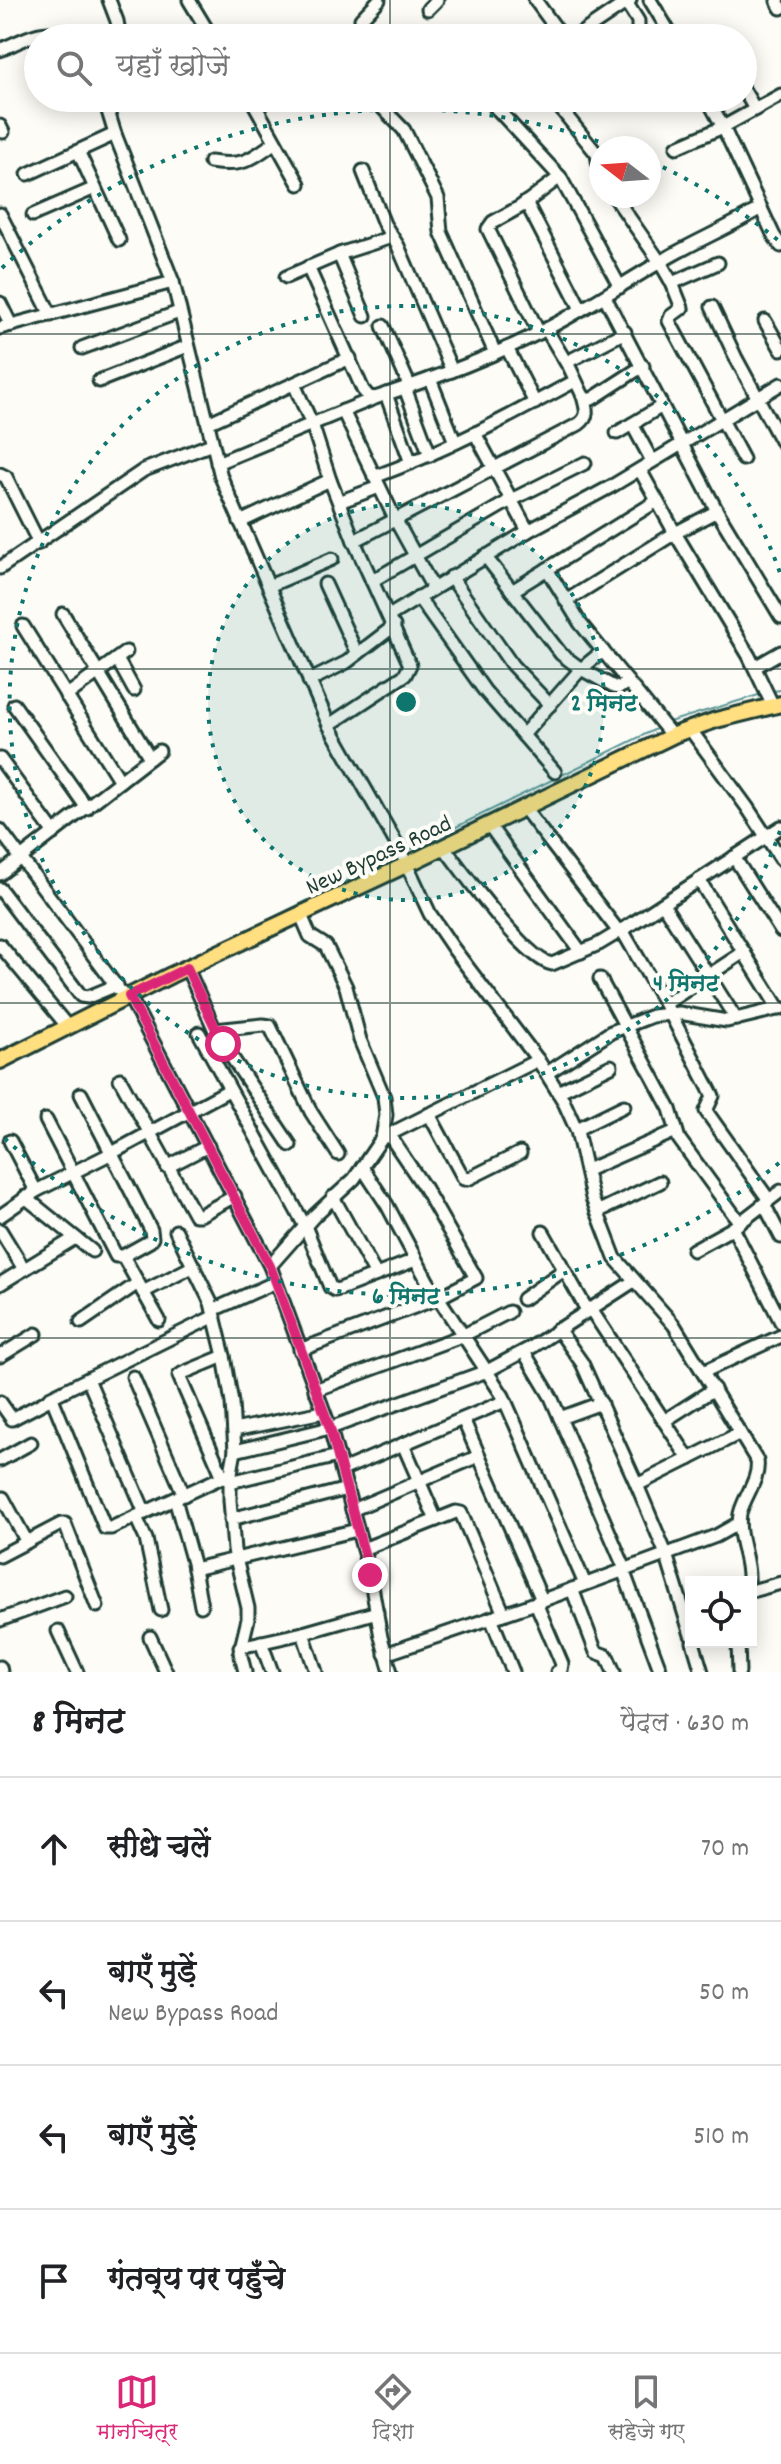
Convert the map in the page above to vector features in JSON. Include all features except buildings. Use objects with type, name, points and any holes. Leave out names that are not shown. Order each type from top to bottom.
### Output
[{"type":"main road","name":"New Bypass Road","points":[[0,1061],[64,1022],[123,992],[187,968],[301,915],[404,857],[444,847],[524,808],[667,730],[690,729],[773,700]]},
{"type":"street","points":[[109,0],[118,24]]},
{"type":"street","points":[[189,0],[204,24]]},
{"type":"street","points":[[363,24],[361,19],[379,0]]},
{"type":"street","points":[[428,9],[437,0]]},
{"type":"street","points":[[650,0],[665,24]]},
{"type":"street","points":[[594,24],[628,1],[638,24]]},
{"type":"street","points":[[777,1],[781,8]]},
{"type":"street","points":[[541,2],[554,24]]},
{"type":"street","points":[[0,50],[24,41]]},
{"type":"street","points":[[757,108],[781,95]]},
{"type":"street","points":[[108,112],[173,282],[217,463],[329,725],[404,857],[424,903],[441,931],[538,1060],[558,1092],[577,1129],[597,1212],[615,1258],[667,1315],[758,1465],[741,1509],[739,1523],[748,1576]]},
{"type":"street","points":[[259,112],[299,184]]},
{"type":"street","points":[[387,112],[404,130],[438,198],[441,232],[495,353]]},
{"type":"street","points":[[500,112],[560,177],[620,287]]},
{"type":"street","points":[[563,112],[589,144]]},
{"type":"street","points":[[715,112],[781,246]]},
{"type":"street","points":[[677,147],[750,112]]},
{"type":"street","points":[[28,174],[115,134]]},
{"type":"street","points":[[210,162],[228,165],[246,162],[275,142]]},
{"type":"street","points":[[78,151],[119,240]]},
{"type":"street","points":[[363,171],[452,371]]},
{"type":"street","points":[[354,541],[583,421],[587,412],[583,396],[567,364],[542,331],[488,229],[493,222],[560,177]]},
{"type":"street","points":[[33,215],[95,188]]},
{"type":"street","points":[[526,202],[581,309]]},
{"type":"street","points":[[622,208],[672,283],[682,308],[669,321],[743,459]]},
{"type":"street","points":[[217,463],[507,348],[605,297],[660,262],[761,208]]},
{"type":"street","points":[[0,214],[51,315]]},
{"type":"street","points":[[286,277],[339,254],[392,237]]},
{"type":"street","points":[[339,254],[365,316]]},
{"type":"street","points":[[672,283],[718,263]]},
{"type":"street","points":[[308,267],[363,390],[369,397],[381,396]]},
{"type":"street","points":[[0,303],[6,327],[173,282]]},
{"type":"street","points":[[605,297],[717,511],[781,617]]},
{"type":"street","points":[[712,307],[781,441]]},
{"type":"street","points":[[82,348],[179,312]]},
{"type":"street","points":[[765,321],[781,349]]},
{"type":"street","points":[[383,326],[430,455]]},
{"type":"street","points":[[567,364],[570,359],[625,332]]},
{"type":"street","points":[[99,381],[188,346]]},
{"type":"street","points":[[507,348],[535,403]]},
{"type":"street","points":[[208,423],[350,358]]},
{"type":"street","points":[[583,396],[592,399],[643,366]]},
{"type":"street","points":[[430,379],[455,442]]},
{"type":"street","points":[[339,502],[575,381]]},
{"type":"street","points":[[294,384],[312,424],[354,541],[409,658],[409,670],[405,675],[329,725]]},
{"type":"street","points":[[309,681],[357,654],[418,597],[528,531],[640,470],[781,384]]},
{"type":"street","points":[[381,396],[411,463]]},
{"type":"street","points":[[617,433],[662,406]]},
{"type":"street","points":[[343,411],[376,482],[433,588]]},
{"type":"street","points":[[632,424],[652,461]]},
{"type":"street","points":[[475,433],[528,531]]},
{"type":"street","points":[[0,568],[144,470],[212,444]]},
{"type":"street","points":[[372,581],[511,500],[585,463]]},
{"type":"street","points":[[640,470],[773,700]]},
{"type":"street","points":[[0,474],[6,477],[39,543]]},
{"type":"street","points":[[240,522],[330,480]]},
{"type":"street","points":[[512,591],[657,501]]},
{"type":"street","points":[[566,601],[675,533],[717,511]]},
{"type":"street","points":[[485,556],[561,654],[614,687],[619,688],[628,682]]},
{"type":"street","points":[[269,586],[332,559]]},
{"type":"street","points":[[547,569],[580,623],[667,730]]},
{"type":"street","points":[[451,577],[512,665],[550,705]]},
{"type":"street","points":[[325,584],[357,654]]},
{"type":"street","points":[[418,597],[484,690],[555,772]]},
{"type":"street","points":[[0,874],[154,754],[63,614]]},
{"type":"street","points":[[23,626],[120,781]]},
{"type":"street","points":[[523,735],[581,669],[603,651]]},
{"type":"street","points":[[755,667],[781,652]]},
{"type":"street","points":[[66,696],[122,656],[134,690]]},
{"type":"street","points":[[14,705],[87,808]]},
{"type":"street","points":[[690,729],[781,859]]},
{"type":"street","points":[[0,759],[54,833]]},
{"type":"street","points":[[524,808],[620,931],[667,1008],[713,1096],[706,1111],[767,1202],[781,1237]]},
{"type":"street","points":[[489,825],[581,952]]},
{"type":"street","points":[[444,847],[483,899],[537,958],[552,964],[620,931],[781,827]]},
{"type":"street","points":[[0,830],[123,992],[190,1111],[270,1266],[330,1428],[363,1549],[391,1672]]},
{"type":"street","points":[[734,857],[781,931]]},
{"type":"street","points":[[667,1008],[716,1021],[780,1008],[699,880]]},
{"type":"street","points":[[0,889],[81,996],[123,992]]},
{"type":"street","points":[[663,904],[736,1019]]},
{"type":"street","points":[[300,1350],[438,1298],[473,1281],[476,1275],[424,1187],[386,1136],[384,1097],[360,1040],[349,994],[326,946],[310,936],[301,915]]},
{"type":"street","points":[[0,945],[64,1022]]},
{"type":"street","points":[[547,1073],[596,1041],[667,1008],[744,952]]},
{"type":"street","points":[[187,968],[215,1030],[290,1145]]},
{"type":"street","points":[[600,979],[670,1109],[681,1142],[736,1226],[781,1322]]},
{"type":"street","points":[[215,1030],[270,1026],[311,1112],[338,1154]]},
{"type":"street","points":[[199,1033],[305,1226],[332,1289],[340,1289],[415,1260]]},
{"type":"street","points":[[270,1266],[333,1197],[354,1179],[386,1136],[538,1060]]},
{"type":"street","points":[[558,1092],[611,1066]]},
{"type":"street","points":[[120,1079],[193,1213],[197,1216],[235,1196]]},
{"type":"street","points":[[0,1216],[30,1194],[229,1090]]},
{"type":"street","points":[[46,1120],[115,1254],[123,1256],[150,1241],[152,1235],[81,1094]]},
{"type":"street","points":[[577,1129],[624,1106]]},
{"type":"street","points":[[429,1114],[465,1180],[520,1153]]},
{"type":"street","points":[[587,1170],[676,1131]]},
{"type":"street","points":[[10,1141],[30,1194],[92,1251]]},
{"type":"street","points":[[167,1167],[208,1146]]},
{"type":"street","points":[[362,1167],[383,1198],[438,1298],[505,1401],[585,1584]]},
{"type":"street","points":[[597,1212],[660,1182]]},
{"type":"street","points":[[693,1250],[736,1226],[781,1191]]},
{"type":"street","points":[[333,1197],[376,1275]]},
{"type":"street","points":[[0,1230],[24,1269]]},
{"type":"street","points":[[176,1231],[214,1313],[224,1356],[235,1451],[228,1478],[231,1519],[236,1560],[248,1608],[240,1647],[245,1672]]},
{"type":"street","points":[[543,1232],[589,1309],[689,1459]]},
{"type":"street","points":[[0,1284],[75,1238]]},
{"type":"street","points":[[123,1256],[159,1320]]},
{"type":"street","points":[[81,1322],[140,1288],[194,1266]]},
{"type":"street","points":[[523,1299],[564,1270]]},
{"type":"street","points":[[235,1451],[330,1428],[487,1371],[524,1352],[634,1281]]},
{"type":"street","points":[[0,1402],[12,1419],[276,1282]]},
{"type":"street","points":[[315,1390],[464,1335],[509,1312]]},
{"type":"street","points":[[558,1329],[582,1363],[601,1403],[666,1554],[685,1616]]},
{"type":"street","points":[[0,1356],[36,1334]]},
{"type":"street","points":[[703,1372],[781,1336]]},
{"type":"street","points":[[524,1352],[560,1418],[624,1569],[661,1672]]},
{"type":"street","points":[[224,1356],[179,1376],[228,1478]]},
{"type":"street","points":[[133,1377],[179,1497],[201,1606]]},
{"type":"street","points":[[88,1379],[141,1515],[161,1610]]},
{"type":"street","points":[[664,1421],[714,1389]]},
{"type":"street","points":[[49,1398],[53,1400],[105,1528],[228,1478],[338,1456]]},
{"type":"street","points":[[342,1470],[505,1401]]},
{"type":"street","points":[[560,1418],[601,1403]]},
{"type":"street","points":[[234,1430],[323,1412]]},
{"type":"street","points":[[463,1419],[539,1602],[562,1664],[557,1672]]},
{"type":"street","points":[[637,1485],[740,1433]]},
{"type":"street","points":[[0,1460],[31,1443]]},
{"type":"street","points":[[403,1444],[436,1520]]},
{"type":"street","points":[[352,1510],[479,1456]]},
{"type":"street","points":[[231,1519],[347,1489]]},
{"type":"street","points":[[3,1498],[27,1542]]},
{"type":"street","points":[[363,1549],[456,1512],[462,1515],[504,1614]]},
{"type":"street","points":[[385,1654],[539,1602],[716,1536],[739,1523]]},
{"type":"street","points":[[0,1556],[65,1524],[97,1606]]},
{"type":"street","points":[[194,1569],[357,1530]]},
{"type":"street","points":[[757,1589],[781,1583]]},
{"type":"street","points":[[572,1589],[596,1652],[607,1656],[614,1672]]},
{"type":"street","points":[[0,1620],[65,1596]]},
{"type":"street","points":[[240,1647],[377,1612]]},
{"type":"street","points":[[491,1618],[513,1672]]},
{"type":"street","points":[[58,1631],[77,1672]]},
{"type":"street","points":[[303,1633],[316,1672]]},
{"type":"street","points":[[150,1637],[166,1672]]},
{"type":"street","points":[[261,1642],[272,1672]]},
{"type":"street","points":[[695,1648],[702,1672]]},
{"type":"street","points":[[738,1648],[739,1672]]},
{"type":"waterway","points":[[773,691],[781,690]]},
{"type":"waterway","points":[[669,722],[762,694]]},
{"type":"waterway","points":[[407,851],[660,727]]},
{"type":"waterway","points":[[188,959],[398,856]]},
{"type":"waterway","points":[[66,1019],[111,997]]},
{"type":"waterway","points":[[0,1050],[57,1023]]},
{"type":"route","points":[[223,1044],[187,968],[129,996],[270,1266],[330,1428],[370,1575]]}]
